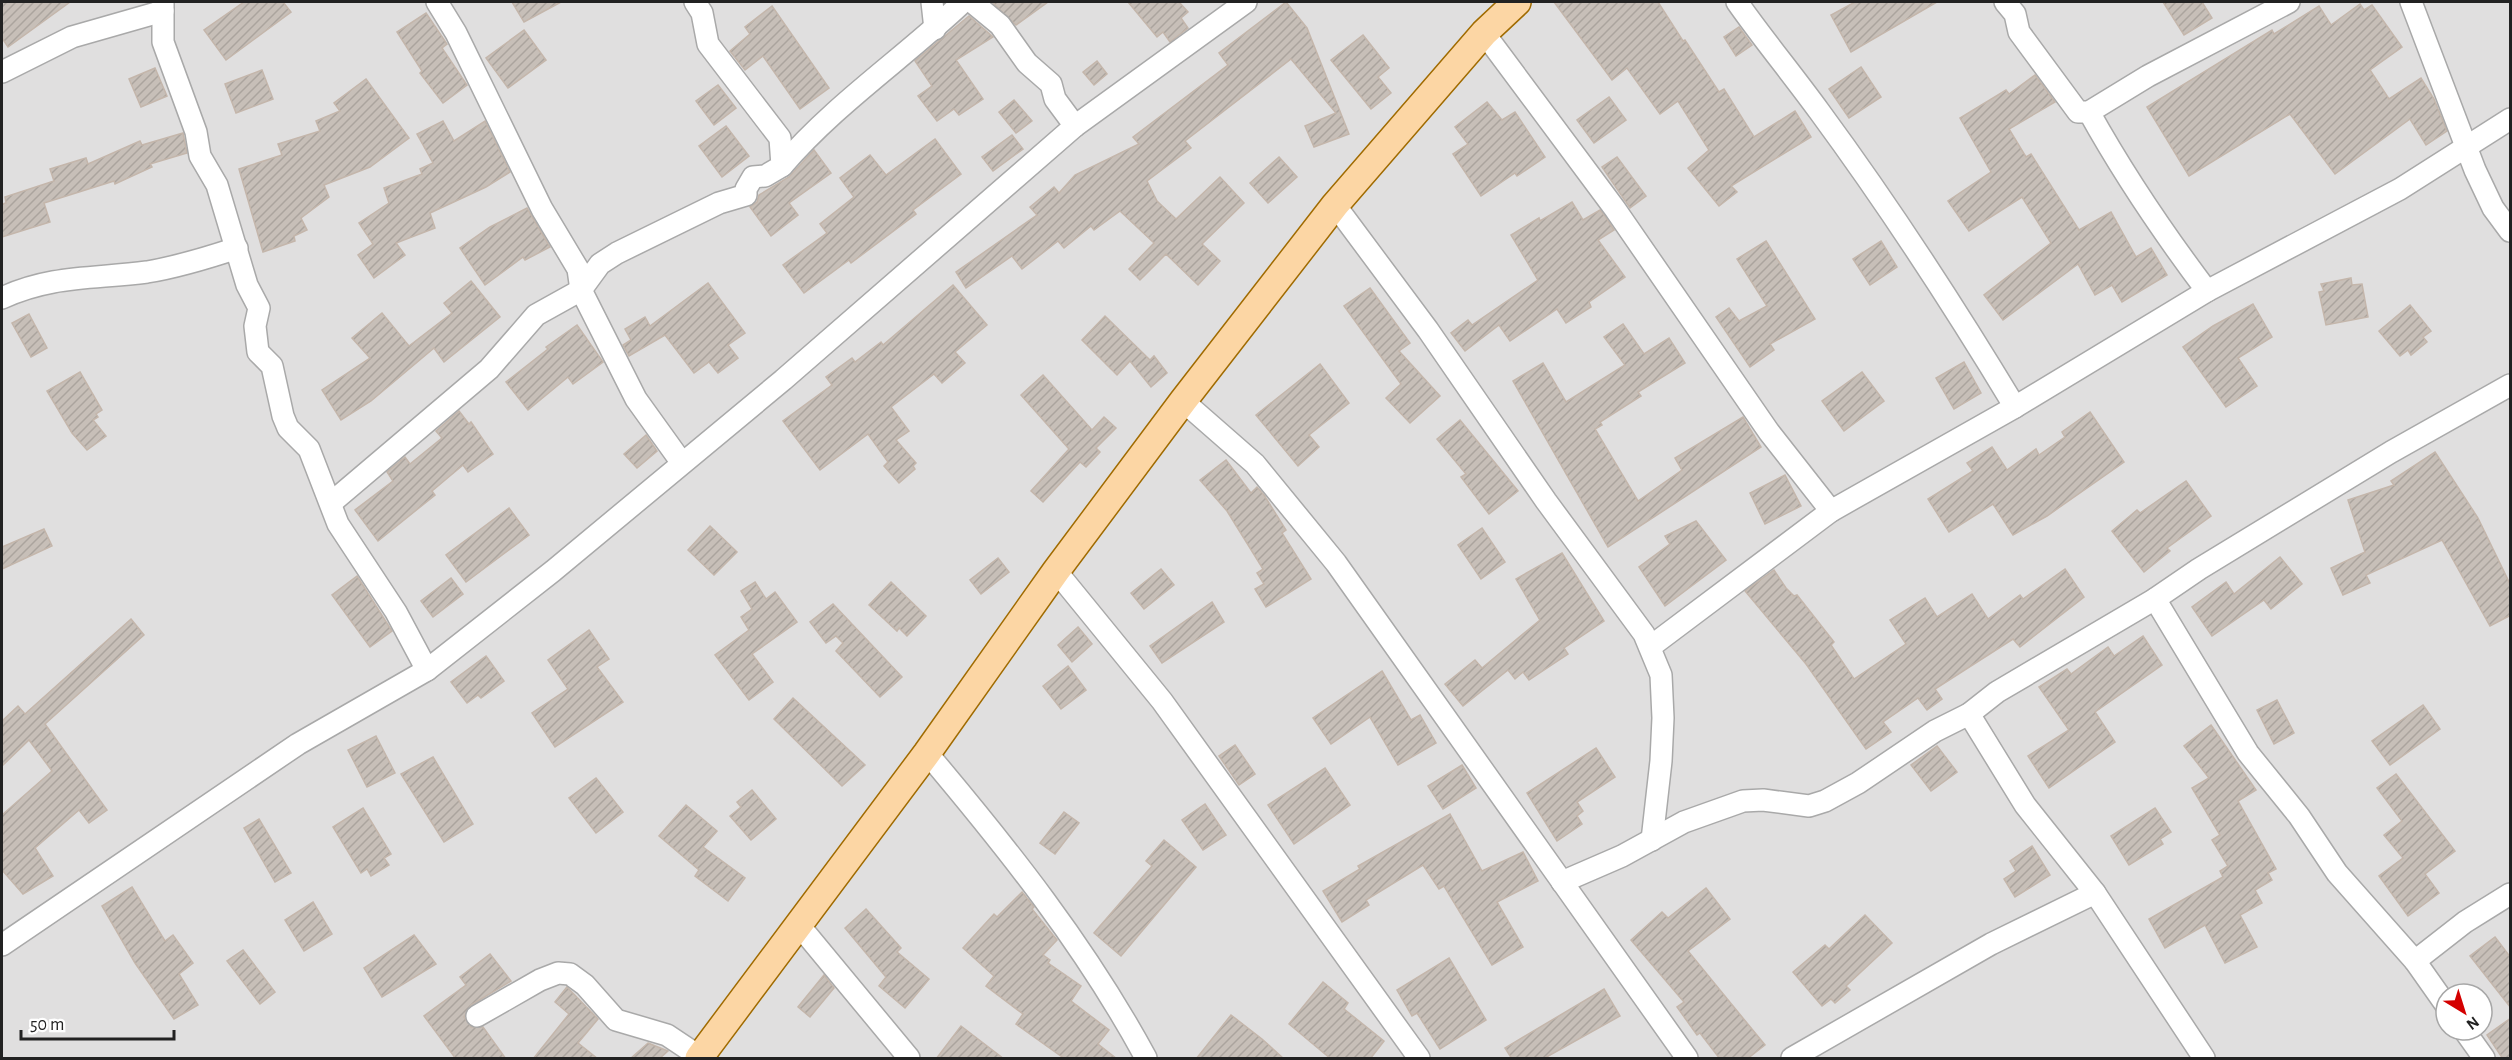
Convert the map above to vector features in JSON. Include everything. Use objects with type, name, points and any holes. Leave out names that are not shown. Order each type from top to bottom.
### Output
[{"type":"main road","points":[[700,1058],[927,753],[1056,571],[1183,401],[1335,205],[1484,33],[1516,2]]},
{"type":"street","points":[[437,2],[456,33],[542,209],[578,269],[581,290],[636,399],[682,463]]},
{"type":"street","points":[[695,2],[702,13],[708,44],[780,138],[782,166]]},
{"type":"street","points":[[932,2],[935,28]]},
{"type":"street","points":[[331,503],[489,369],[536,315],[581,290],[600,264],[617,253],[719,203],[747,195],[746,189],[753,177],[765,176],[782,166],[810,133],[963,2]]},
{"type":"street","points":[[972,2],[1000,25],[1027,63],[1051,84],[1055,99],[1075,126]]},
{"type":"street","points":[[2,945],[298,744],[427,670],[553,571],[783,380],[1075,126],[1246,2]]},
{"type":"street","points":[[1737,2],[1821,113],[1895,219],[1962,320],[2015,407]]},
{"type":"street","points":[[2005,2],[2015,14],[2019,32],[2078,112],[2089,112],[2148,76],[2289,2]]},
{"type":"street","points":[[2411,2],[2466,146],[2493,208],[2511,231]]},
{"type":"street","points":[[2,72],[72,37],[163,6],[163,42],[196,132],[200,156],[217,184],[247,285],[259,308],[255,326],[258,352],[272,366],[288,428],[309,449],[338,524],[396,612],[427,670]]},
{"type":"street","points":[[1484,33],[1616,209],[1769,432],[1830,511]]},
{"type":"street","points":[[2089,112],[2159,228],[2207,291]]},
{"type":"street","points":[[1650,647],[1830,511],[2015,407],[2207,291],[2400,189],[2511,119]]},
{"type":"street","points":[[780,138],[810,133]]},
{"type":"street","points":[[1335,205],[1428,330],[1512,452],[1644,634],[1661,675],[1663,718],[1661,761],[1652,840]]},
{"type":"street","points":[[2,298],[27,286],[93,276],[147,272],[203,260],[237,248]]},
{"type":"street","points":[[1562,882],[1652,840],[1684,822],[1743,801],[1763,800],[1809,806],[1825,801],[1858,783],[1935,731],[1969,714],[1997,692],[2155,599],[2199,569],[2391,453],[2511,385]]},
{"type":"street","points":[[1183,401],[1255,464],[1336,563],[1687,1059]]},
{"type":"street","points":[[1056,571],[1162,701],[1419,1059]]},
{"type":"street","points":[[2155,599],[2248,753],[2299,816],[2337,873],[2415,961],[2434,988]]},
{"type":"street","points":[[1969,714],[2025,805],[2096,893],[2174,1017],[2204,1059]]},
{"type":"street","points":[[927,753],[1007,849],[1062,924],[1131,1030],[1146,1059]]},
{"type":"street","points":[[1792,1059],[1991,944],[2096,893]]},
{"type":"street","points":[[2415,961],[2465,922],[2511,894]]},
{"type":"street","points":[[798,924],[909,1059]]},
{"type":"street","points":[[477,1016],[540,980],[558,974],[570,974],[585,985],[616,1020],[667,1035],[700,1058]]},
{"type":"street","points":[[2472,1042],[2484,1059]]},
{"type":"shaded area","points":[[2,2],[2510,2],[2510,1058],[2,1058]]},
{"type":"building","points":[[2,2],[70,2],[8,47],[2,38]]},
{"type":"building","points":[[244,2],[283,2],[291,12],[226,60],[204,30]]},
{"type":"building","points":[[512,2],[561,2],[524,22]]},
{"type":"building","points":[[992,2],[1048,2],[1016,25]]},
{"type":"building","points":[[1128,2],[1179,2],[1188,12],[1181,18],[1188,28],[1170,42],[1163,32],[1157,37]]},
{"type":"building","points":[[1286,2],[1307,28],[1349,134],[1314,147],[1305,126],[1336,113],[1291,59],[1185,141],[1191,148],[1147,181],[1157,201],[1176,219],[1220,177],[1244,203],[1202,244],[1220,261],[1198,285],[1166,254],[1140,280],[1129,269],[1154,243],[1120,211],[1094,230],[1091,226],[1064,248],[1058,241],[1022,269],[1012,256],[966,288],[956,272],[1037,215],[1030,207],[1054,187],[1059,193],[1075,175],[1139,144],[1133,137],[1228,65],[1219,53]]},
{"type":"building","points":[[1554,2],[1658,2],[1719,92],[1724,89],[1754,137],[1795,111],[1811,137],[1731,186],[1737,192],[1719,206],[1688,168],[1709,150],[1678,101],[1660,114],[1627,68],[1612,80]]},
{"type":"building","points":[[1855,2],[1937,2],[1851,52],[1831,15]]},
{"type":"building","points":[[2163,2],[2202,2],[2212,18],[2184,35]]},
{"type":"building","points":[[2360,4],[2364,10],[2372,5],[2402,47],[2370,70],[2389,99],[2421,78],[2434,99],[2447,131],[2426,145],[2410,119],[2335,174],[2290,114],[2189,176],[2147,107],[2272,30],[2274,34],[2319,6],[2331,25]]},
{"type":"building","points":[[772,6],[829,88],[800,109],[763,56],[745,70],[730,51],[750,34],[745,27]]},
{"type":"building","points":[[426,13],[447,44],[442,48],[467,85],[443,103],[420,73],[422,71],[397,32]]},
{"type":"building","points":[[969,16],[993,37],[956,60],[983,99],[959,115],[954,109],[937,121],[918,96],[932,86],[915,61]]},
{"type":"building","points":[[1739,27],[1752,45],[1736,56],[1724,37]]},
{"type":"building","points":[[524,30],[546,60],[508,88],[486,58]]},
{"type":"building","points":[[1363,35],[1389,68],[1378,77],[1391,93],[1371,109],[1331,60]]},
{"type":"building","points":[[1097,61],[1107,74],[1094,85],[1083,72]]},
{"type":"building","points":[[1861,67],[1881,97],[1849,118],[1829,89]]},
{"type":"building","points":[[155,68],[167,96],[141,107],[129,79]]},
{"type":"building","points":[[262,70],[273,99],[236,113],[225,84]]},
{"type":"building","points":[[2035,75],[2055,102],[2009,129],[2026,157],[2031,154],[2079,230],[2111,212],[2136,257],[2151,248],[2167,275],[2122,302],[2112,285],[2095,295],[2078,264],[2003,320],[1984,295],[2051,243],[2022,197],[1969,231],[1948,201],[1991,172],[1960,118],[2006,90],[2009,94]]},
{"type":"building","points":[[366,79],[409,138],[370,167],[324,185],[329,197],[301,218],[307,230],[294,236],[295,241],[263,252],[239,169],[282,155],[278,144],[320,131],[316,121],[340,111],[334,103]]},
{"type":"building","points":[[718,85],[736,108],[714,125],[696,101]]},
{"type":"building","points":[[1609,97],[1626,120],[1594,143],[1577,120]]},
{"type":"building","points":[[1014,100],[1032,121],[1016,133],[999,112]]},
{"type":"building","points":[[1487,102],[1502,120],[1515,112],[1545,157],[1517,176],[1515,173],[1481,196],[1453,154],[1468,144],[1455,127]]},
{"type":"building","points":[[443,121],[454,141],[485,121],[510,172],[486,187],[430,213],[435,228],[396,243],[405,255],[374,278],[358,255],[373,244],[359,223],[389,203],[384,188],[422,174],[420,169],[433,163],[417,134]]},
{"type":"building","points":[[726,126],[749,156],[722,177],[699,146]]},
{"type":"building","points":[[183,133],[187,153],[150,164],[152,167],[115,184],[114,181],[44,203],[50,222],[2,237],[2,204],[6,203],[5,197],[54,181],[50,169],[86,158],[88,164],[140,141],[142,145]]},
{"type":"building","points":[[1012,135],[1023,149],[993,171],[982,157]]},
{"type":"building","points":[[935,139],[961,174],[913,210],[916,214],[851,263],[849,260],[804,293],[783,265],[827,233],[820,224],[854,197],[840,178],[870,155],[886,175]]},
{"type":"building","points":[[814,150],[831,173],[789,203],[798,215],[771,236],[750,207],[757,202],[759,195],[789,177]]},
{"type":"building","points":[[1279,157],[1297,177],[1268,203],[1250,183]]},
{"type":"building","points":[[1617,157],[1646,196],[1630,208],[1602,167]]},
{"type":"building","points":[[1572,202],[1583,220],[1600,210],[1605,216],[1614,230],[1598,240],[1625,277],[1589,302],[1591,307],[1566,323],[1557,309],[1510,341],[1499,325],[1465,351],[1451,333],[1468,320],[1472,325],[1538,280],[1511,235]]},
{"type":"building","points":[[527,208],[550,247],[525,260],[523,257],[485,285],[460,248],[490,227]]},
{"type":"building","points":[[1766,241],[1815,319],[1770,344],[1774,350],[1750,367],[1716,317],[1729,308],[1739,321],[1767,306],[1737,259]]},
{"type":"building","points":[[1881,241],[1897,267],[1870,285],[1853,259]]},
{"type":"building","points":[[2351,278],[2352,285],[2362,284],[2368,317],[2326,325],[2319,292],[2324,291],[2321,284]]},
{"type":"building","points":[[471,281],[500,317],[444,362],[434,348],[371,401],[341,420],[322,390],[370,358],[352,338],[382,313],[409,346],[452,313],[444,303]]},
{"type":"building","points":[[708,283],[745,333],[728,345],[738,358],[718,373],[709,362],[694,373],[665,335],[629,356],[623,345],[631,340],[625,329],[645,317],[650,326]]},
{"type":"building","points":[[953,285],[987,325],[955,352],[965,363],[942,383],[934,374],[891,407],[909,431],[896,440],[916,463],[913,466],[915,469],[899,483],[884,466],[888,462],[868,434],[820,470],[783,421],[832,385],[826,377],[852,358],[855,362],[881,342],[883,345]]},
{"type":"building","points":[[1370,288],[1410,343],[1399,351],[1440,396],[1410,423],[1386,398],[1401,384],[1344,306]]},
{"type":"building","points":[[2253,304],[2272,337],[2238,358],[2257,386],[2226,407],[2183,347],[2213,326]]},
{"type":"building","points":[[2410,305],[2431,331],[2423,337],[2427,342],[2411,355],[2408,350],[2400,356],[2379,331]]},
{"type":"building","points":[[29,314],[47,348],[31,357],[12,323]]},
{"type":"building","points":[[1105,316],[1150,360],[1154,356],[1167,373],[1151,387],[1130,361],[1117,375],[1082,340]]},
{"type":"building","points":[[1623,324],[1644,354],[1669,338],[1685,363],[1638,392],[1641,396],[1600,422],[1602,425],[1595,429],[1638,501],[1682,470],[1675,458],[1743,417],[1761,447],[1608,547],[1513,381],[1543,363],[1566,402],[1625,365],[1604,337]]},
{"type":"building","points":[[577,325],[603,362],[573,384],[568,377],[528,410],[506,382],[548,349],[546,347]]},
{"type":"building","points":[[1964,362],[1981,393],[1954,409],[1936,378]]},
{"type":"building","points":[[1320,364],[1349,403],[1309,435],[1319,447],[1298,466],[1256,415]]},
{"type":"building","points":[[80,372],[102,410],[93,420],[106,436],[87,450],[72,433],[47,391]]},
{"type":"building","points":[[1862,372],[1884,401],[1844,431],[1822,401]]},
{"type":"building","points":[[1043,375],[1092,430],[1104,417],[1116,428],[1096,448],[1100,452],[1086,467],[1080,462],[1043,502],[1031,491],[1069,449],[1021,395]]},
{"type":"building","points":[[459,411],[469,424],[471,422],[493,454],[468,472],[463,465],[432,491],[435,495],[378,541],[355,510],[393,481],[387,472],[405,457],[410,464],[442,438],[436,431]]},
{"type":"building","points":[[2090,412],[2124,462],[2047,516],[2013,535],[1993,504],[1949,532],[1928,499],[1973,471],[1967,463],[1992,447],[2007,470],[2036,449],[2039,455],[2065,437],[2062,432]]},
{"type":"building","points":[[1460,420],[1518,491],[1489,514],[1461,477],[1466,474],[1437,439]]},
{"type":"building","points":[[646,435],[657,451],[637,468],[624,454]]},
{"type":"building","points":[[2435,452],[2478,518],[2511,586],[2511,615],[2490,626],[2442,540],[2366,575],[2370,583],[2343,595],[2331,568],[2365,552],[2348,500],[2394,485],[2391,481]]},
{"type":"building","points":[[1226,460],[1251,493],[1257,487],[1264,495],[1286,530],[1282,533],[1311,579],[1266,607],[1255,589],[1264,584],[1257,573],[1263,569],[1227,511],[1200,480]]},
{"type":"building","points":[[1785,475],[1801,506],[1765,524],[1750,493]]},
{"type":"building","points":[[2186,481],[2211,516],[2167,548],[2170,551],[2144,572],[2112,531],[2137,510],[2140,513]]},
{"type":"building","points":[[509,508],[529,535],[466,582],[446,555]]},
{"type":"building","points":[[1696,521],[1726,560],[1665,606],[1639,567],[1670,544],[1665,536]]},
{"type":"building","points":[[710,526],[737,552],[714,575],[688,550]]},
{"type":"building","points":[[1482,528],[1505,562],[1481,579],[1458,545]]},
{"type":"building","points":[[44,529],[52,546],[2,569],[2,547]]},
{"type":"building","points":[[1562,553],[1604,621],[1564,648],[1568,654],[1529,680],[1523,672],[1515,679],[1508,670],[1463,706],[1445,684],[1475,660],[1482,668],[1540,620],[1516,579]]},
{"type":"building","points":[[2280,557],[2302,584],[2271,609],[2264,600],[2212,636],[2192,607],[2226,582],[2234,594]]},
{"type":"building","points":[[998,558],[1009,572],[981,594],[970,580]]},
{"type":"building","points":[[1161,569],[1174,585],[1144,609],[1131,593]]},
{"type":"building","points":[[2065,569],[2084,597],[2020,647],[2013,639],[1935,689],[1942,699],[1927,710],[1918,698],[1883,722],[1891,732],[1866,749],[1806,664],[1745,591],[1774,570],[1786,588],[1794,596],[1797,595],[1834,642],[1831,645],[1854,679],[1906,644],[1890,620],[1925,598],[1937,617],[1972,594],[1988,619],[2020,595],[2023,599]]},
{"type":"building","points":[[357,576],[392,631],[370,647],[332,595]]},
{"type":"building","points":[[451,578],[463,594],[433,617],[421,601]]},
{"type":"building","points":[[755,582],[766,599],[775,592],[797,622],[752,654],[773,682],[749,700],[715,655],[749,630],[741,617],[752,609],[741,591]]},
{"type":"building","points":[[891,582],[926,616],[907,636],[899,628],[897,631],[869,605]]},
{"type":"building","points":[[1212,602],[1224,622],[1162,663],[1150,646]]},
{"type":"building","points":[[833,604],[902,677],[880,697],[836,651],[843,643],[836,636],[826,643],[810,622]]},
{"type":"building","points":[[131,619],[144,635],[45,724],[107,810],[89,823],[79,810],[35,848],[53,876],[23,894],[2,870],[2,815],[52,771],[29,740],[2,766],[2,721],[18,706],[25,714]]},
{"type":"building","points":[[1078,627],[1092,644],[1072,662],[1058,645]]},
{"type":"building","points":[[589,630],[609,659],[597,667],[623,702],[555,747],[532,713],[568,689],[548,660]]},
{"type":"building","points":[[2143,636],[2162,665],[2095,712],[2115,742],[2049,788],[2028,756],[2069,730],[2039,687],[2067,669],[2071,674],[2108,647],[2114,656]]},
{"type":"building","points":[[486,656],[504,681],[481,698],[478,695],[467,703],[451,682]]},
{"type":"building","points":[[1068,666],[1086,690],[1061,709],[1043,686]]},
{"type":"building","points":[[1382,671],[1411,720],[1420,715],[1436,743],[1398,765],[1370,717],[1331,744],[1313,718]]},
{"type":"building","points":[[793,698],[865,765],[842,786],[774,719]]},
{"type":"building","points":[[2277,700],[2294,733],[2274,744],[2257,710]]},
{"type":"building","points":[[2423,705],[2440,729],[2390,765],[2372,741]]},
{"type":"building","points":[[2211,725],[2256,790],[2238,801],[2276,869],[2268,873],[2272,880],[2255,890],[2262,903],[2240,915],[2257,947],[2225,963],[2205,925],[2165,948],[2149,919],[2223,877],[2220,871],[2228,866],[2212,840],[2220,835],[2192,788],[2209,778],[2184,746]]},
{"type":"building","points":[[376,736],[395,773],[367,787],[348,750]]},
{"type":"building","points":[[1235,745],[1255,774],[1239,785],[1219,756]]},
{"type":"building","points":[[1937,746],[1957,772],[1931,791],[1911,765]]},
{"type":"building","points":[[1596,748],[1615,777],[1577,802],[1583,811],[1577,816],[1582,824],[1557,841],[1527,793]]},
{"type":"building","points":[[433,757],[473,824],[444,842],[401,774]]},
{"type":"building","points":[[1462,765],[1476,788],[1443,809],[1428,786]]},
{"type":"building","points":[[1325,768],[1350,805],[1294,844],[1268,805]]},
{"type":"building","points":[[2396,774],[2455,851],[2425,874],[2439,893],[2408,916],[2379,876],[2403,858],[2384,835],[2402,821],[2377,788]]},
{"type":"building","points":[[596,778],[623,812],[596,833],[569,798]]},
{"type":"building","points":[[752,790],[776,819],[751,840],[730,816],[741,807],[737,802]]},
{"type":"building","points":[[1205,804],[1226,835],[1203,850],[1182,820]]},
{"type":"building","points":[[686,805],[717,831],[703,847],[745,878],[728,901],[695,876],[699,870],[659,836]]},
{"type":"building","points":[[363,808],[391,854],[384,858],[389,865],[371,876],[367,869],[361,873],[333,827]]},
{"type":"building","points":[[2155,808],[2171,832],[2160,839],[2163,844],[2129,865],[2111,836]]},
{"type":"building","points":[[1064,812],[1079,823],[1055,854],[1040,843]]},
{"type":"building","points":[[1450,814],[1482,871],[1523,852],[1538,881],[1497,902],[1523,947],[1492,965],[1444,886],[1439,889],[1423,865],[1366,900],[1369,905],[1342,922],[1323,891],[1360,869],[1358,866]]},
{"type":"building","points":[[259,819],[291,873],[275,882],[244,828]]},
{"type":"building","points":[[1164,840],[1196,867],[1121,956],[1094,933],[1152,866],[1146,861]]},
{"type":"building","points":[[2032,846],[2050,875],[2015,897],[2004,879],[2016,871],[2010,861]]},
{"type":"building","points":[[132,887],[165,941],[173,935],[193,963],[179,974],[198,1005],[174,1019],[135,963],[102,906]]},
{"type":"building","points":[[1706,888],[1730,919],[1688,951],[1765,1045],[1747,1059],[1720,1059],[1700,1033],[1697,1035],[1677,1007],[1684,1002],[1631,940],[1662,912],[1668,918]]},
{"type":"building","points":[[1022,892],[1034,907],[1032,909],[1057,940],[1043,955],[1050,960],[1048,963],[1081,986],[1071,1001],[1109,1030],[1098,1044],[1117,1059],[1065,1059],[1016,1024],[1023,1014],[986,986],[994,976],[963,948],[994,914],[997,917]]},
{"type":"building","points":[[313,902],[332,934],[304,951],[285,920]]},
{"type":"building","points":[[866,909],[901,948],[897,952],[929,979],[905,1008],[879,986],[886,977],[845,928]]},
{"type":"building","points":[[1865,915],[1892,943],[1846,986],[1850,990],[1835,1003],[1831,999],[1822,1006],[1793,972],[1825,945],[1829,949]]},
{"type":"building","points":[[414,935],[436,964],[382,997],[364,968]]},
{"type":"building","points":[[2495,937],[2511,958],[2511,1008],[2494,986],[2494,982],[2490,982],[2470,956]]},
{"type":"building","points":[[243,950],[275,992],[260,1004],[227,961]]},
{"type":"building","points":[[490,954],[511,981],[471,1005],[464,1017],[471,1027],[483,1027],[506,1059],[456,1059],[424,1016],[466,985],[460,977]]},
{"type":"building","points":[[1449,958],[1486,1020],[1440,1049],[1417,1013],[1412,1016],[1397,990]]},
{"type":"building","points":[[824,975],[834,988],[810,1017],[798,1007]]},
{"type":"building","points":[[1323,982],[1348,1003],[1344,1009],[1384,1041],[1370,1059],[1331,1059],[1289,1024]]},
{"type":"building","points":[[567,987],[598,1019],[578,1043],[598,1059],[533,1059],[569,1014],[555,1002]]},
{"type":"building","points":[[1604,989],[1620,1016],[1543,1059],[1512,1059],[1505,1048]]},
{"type":"building","points":[[1231,1015],[1262,1039],[1284,1059],[1196,1059]]},
{"type":"building","points":[[2511,1018],[2511,1059],[2503,1059],[2492,1042],[2494,1042],[2494,1030]]},
{"type":"building","points":[[961,1026],[1004,1059],[936,1059]]},
{"type":"building","points":[[648,1043],[668,1051],[659,1059],[630,1059]]}]
